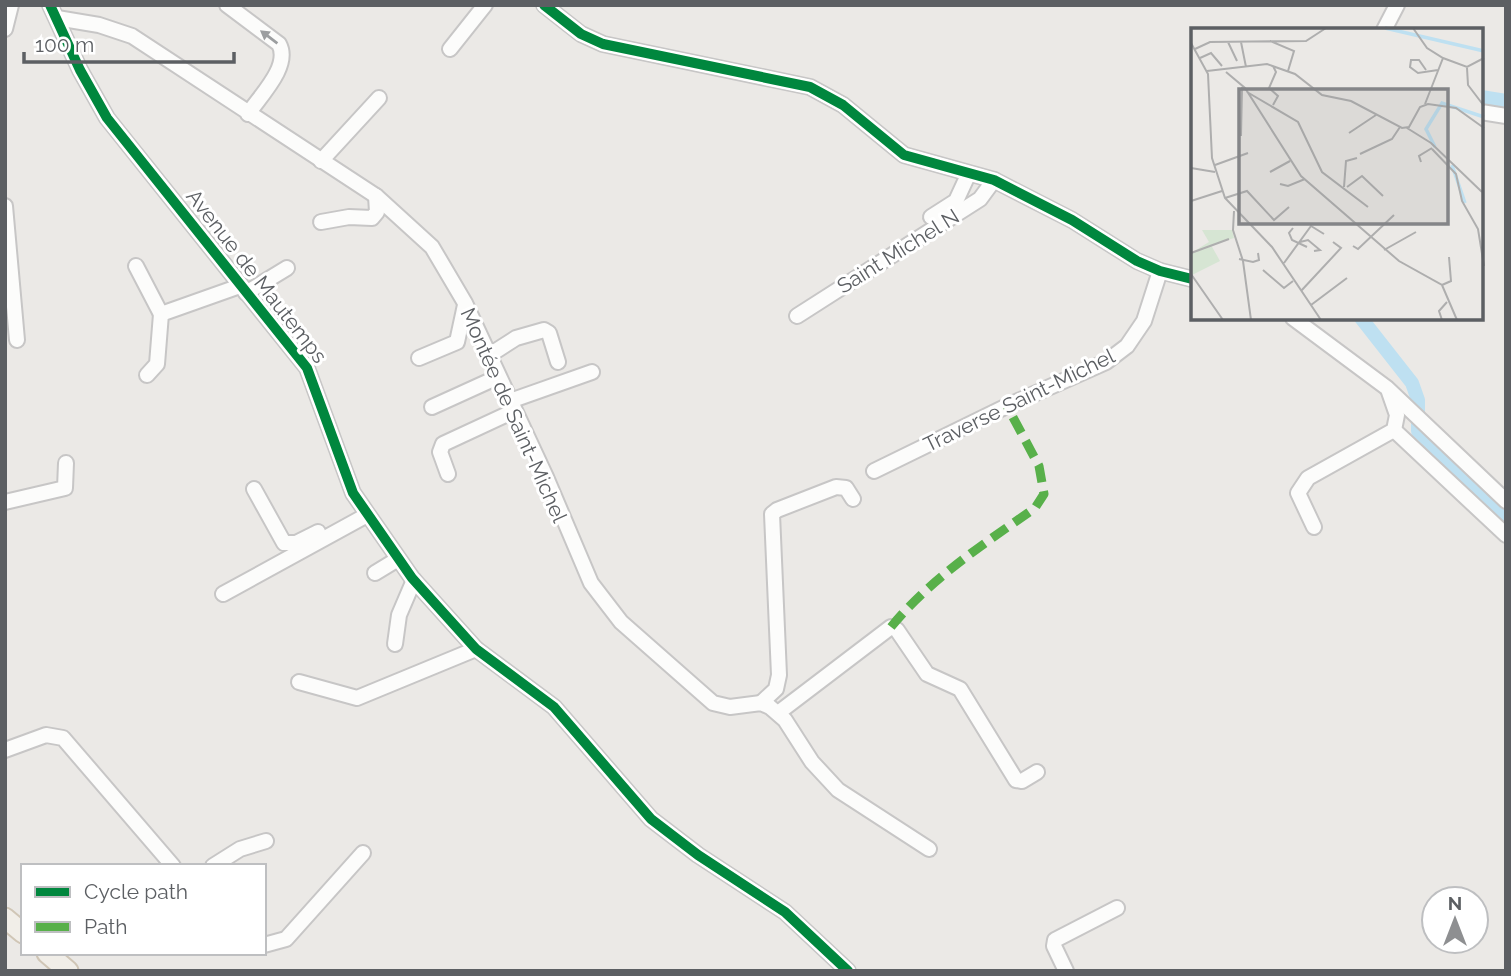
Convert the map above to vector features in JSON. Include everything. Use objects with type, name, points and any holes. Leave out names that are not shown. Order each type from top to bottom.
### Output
[{"type":"main road","points":[[5,918],[21,931]]},
{"type":"main road","points":[[49,955],[68,971]]},
{"type":"street","points":[[5,29],[11,5]]},
{"type":"street","points":[[227,5],[279,44],[282,52],[277,72],[248,114]]},
{"type":"street","points":[[450,49],[485,5]]},
{"type":"street","points":[[544,5],[581,34],[613,47],[752,73],[810,87],[843,105],[904,155],[968,175],[994,180],[1072,220],[1160,271],[1191,279]]},
{"type":"street","points":[[1385,28],[1397,5]]},
{"type":"street","name":"Montée de Saint-Michel","points":[[54,12],[132,36],[376,196],[432,247],[465,303],[546,477],[580,563],[603,600],[621,621],[713,703],[730,707],[761,704]]},
{"type":"street","name":"Avenue de Mautemps","points":[[54,12],[80,69],[107,118],[312,377],[349,483],[365,512],[414,580],[477,649],[554,707],[651,819],[698,855],[785,912],[848,971]]},
{"type":"street","points":[[321,161],[379,98]]},
{"type":"street","points":[[1483,112],[1506,116]]},
{"type":"street","points":[[862,262],[956,201],[968,175]]},
{"type":"street","name":"Saint Michel N","points":[[797,316],[980,199],[994,180]]},
{"type":"street","points":[[321,222],[349,217],[372,218],[377,212],[376,196]]},
{"type":"street","points":[[5,206],[17,341]]},
{"type":"street","points":[[136,266],[161,314],[157,364],[148,375]]},
{"type":"street","points":[[161,314],[243,289],[287,268]]},
{"type":"street","name":"Traverse Saint-Michel","points":[[874,471],[1106,362],[1126,346],[1144,321],[1160,271]]},
{"type":"street","points":[[419,358],[457,342],[465,303]]},
{"type":"street","points":[[1296,320],[1387,388],[1506,501]]},
{"type":"street","points":[[432,407],[493,367],[520,337],[544,330],[549,333],[558,362]]},
{"type":"street","points":[[448,389],[493,367]]},
{"type":"street","points":[[448,474],[440,452],[443,444],[512,406],[592,372]]},
{"type":"street","points":[[1314,527],[1298,493],[1300,485],[1394,430],[1397,415],[1387,388]]},
{"type":"street","points":[[1394,430],[1506,535]]},
{"type":"street","points":[[5,496],[6,502],[65,488],[65,463]]},
{"type":"street","points":[[853,499],[846,488],[836,487],[776,510],[772,514],[779,675],[776,690],[761,704],[778,713],[828,782],[929,849]]},
{"type":"street","points":[[254,489],[282,541],[288,544],[365,512]]},
{"type":"street","points":[[223,594],[365,512]]},
{"type":"street","points":[[375,573],[398,559]]},
{"type":"street","points":[[395,644],[399,615],[414,580]]},
{"type":"street","points":[[778,713],[891,627],[897,630],[931,677],[960,689],[1016,780],[1022,781],[1037,772]]},
{"type":"street","points":[[299,682],[357,698],[477,649]]},
{"type":"street","points":[[5,750],[46,735],[63,738],[171,864]]},
{"type":"street","points":[[216,864],[240,849],[266,841]]},
{"type":"street","points":[[266,944],[286,939],[362,853]]},
{"type":"street","points":[[1066,971],[1054,946],[1055,940],[1117,908]]},
{"type":"waterway","points":[[1483,97],[1506,101]]},
{"type":"waterway","points":[[1363,320],[1412,383],[1418,400],[1418,431],[1506,516]]},
{"type":"marked path","points":[[891,627],[941,577],[1035,508],[1044,494],[1039,466],[1007,406]]},
{"type":"cycle path","points":[[50,5],[80,70],[107,118],[307,368],[353,493],[412,578],[476,649],[554,707],[651,819],[698,855],[785,912],[848,971]]},
{"type":"cycle path","points":[[544,5],[581,34],[603,44],[810,87],[843,105],[904,155],[994,180],[1072,220],[1137,261],[1160,271],[1191,279]]}]
